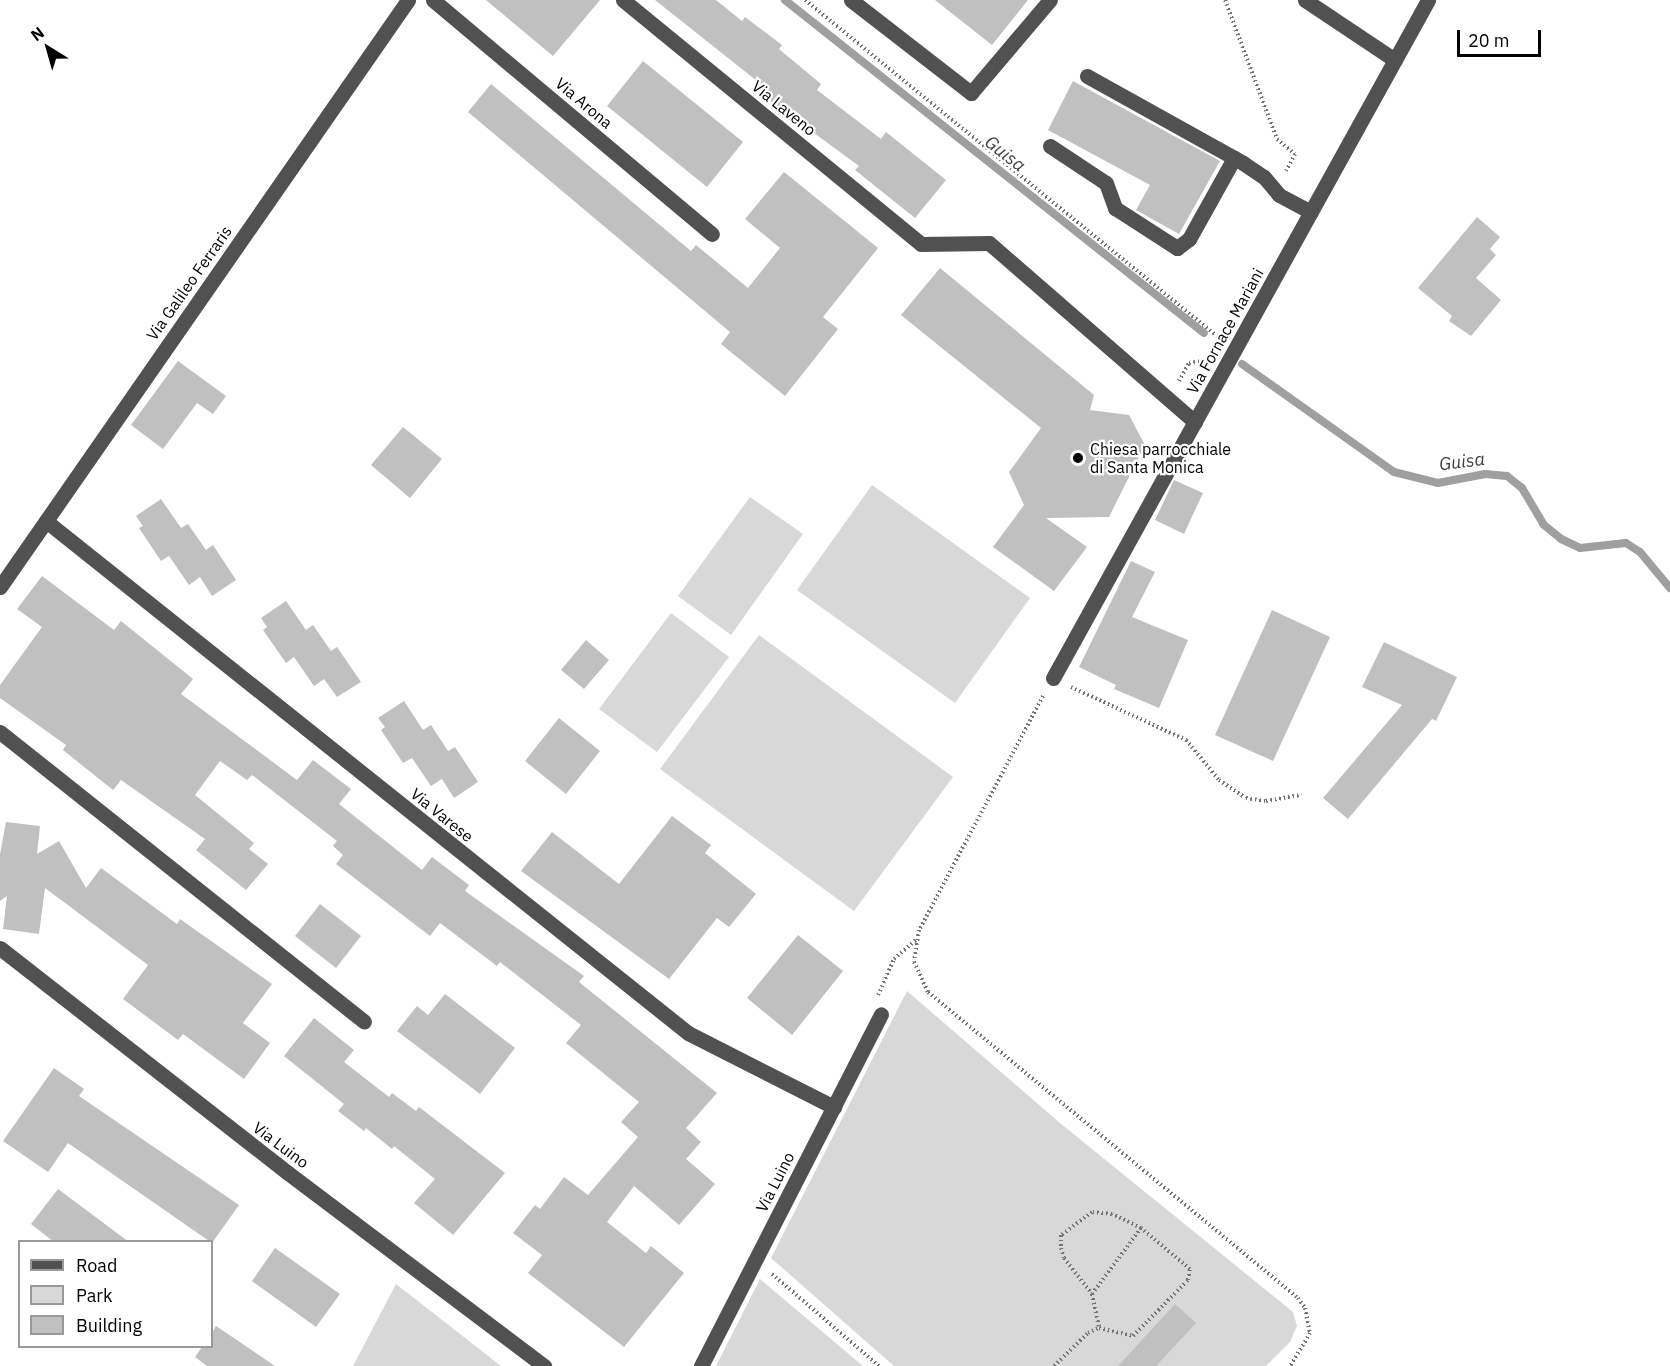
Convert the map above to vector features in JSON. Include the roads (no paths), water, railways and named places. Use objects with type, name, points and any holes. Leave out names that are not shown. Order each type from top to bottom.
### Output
[{"type":"street","name":"Via Galileo Ferraris","points":[[0,587],[408,0]]},
{"type":"street","name":"Via Arona","points":[[433,0],[712,234]]},
{"type":"street","name":"Via Laveno","points":[[623,0],[921,244],[989,243],[1195,422]]},
{"type":"street","points":[[851,0],[971,93],[1050,0]]},
{"type":"street","points":[[1305,0],[1395,60]]},
{"type":"street","name":"Via Fornace Mariani","points":[[1053,678],[1428,0]]},
{"type":"street","points":[[1087,76],[1234,158],[1264,177],[1279,195],[1311,212]]},
{"type":"street","points":[[1050,146],[1106,183],[1115,208],[1177,248],[1189,239],[1234,158]]},
{"type":"street","name":"Via Varese","points":[[46,521],[688,1033],[834,1107]]},
{"type":"street","points":[[0,732],[364,1022]]},
{"type":"street","name":"Via Luino","points":[[0,948],[128,1044],[194,1101],[544,1366]]},
{"type":"street","name":"Via Luino","points":[[701,1366],[881,1014]]},
{"type":"waterway","name":"Guisa","points":[[785,0],[1204,333]]},
{"type":"waterway","name":"Guisa","points":[[1242,364],[1394,472],[1438,483],[1485,474],[1507,476],[1522,488],[1544,525],[1561,539],[1580,548],[1626,543],[1640,552],[1670,588]]},
{"type":"place","name":"Chiesa parrocchiale di Santa Monica","points":[[1078,458]]}]
